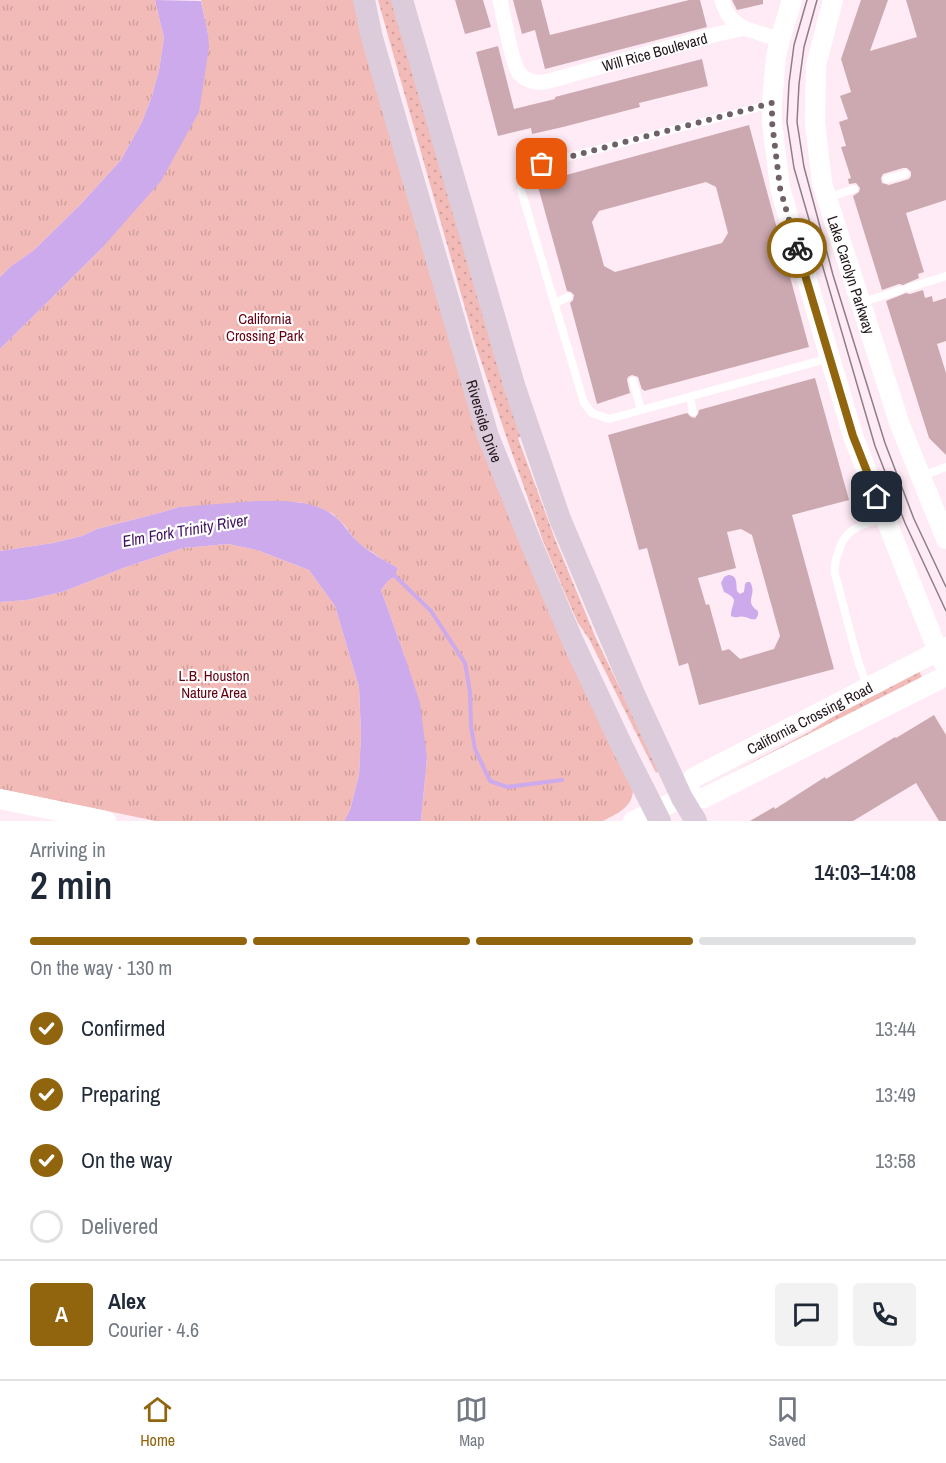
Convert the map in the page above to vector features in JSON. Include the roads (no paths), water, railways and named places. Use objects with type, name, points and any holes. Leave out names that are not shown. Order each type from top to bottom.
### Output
[{"type":"main road","name":"Riverside Drive","points":[[364,0],[372,38],[488,436],[574,644],[657,815]]},
{"type":"main road","points":[[402,0],[515,388],[560,519],[635,696],[682,798],[696,821]]},
{"type":"street","name":"Will Rice Boulevard","points":[[500,0],[515,66],[527,79],[539,82],[744,28]]},
{"type":"street","points":[[722,0],[729,18],[734,23],[780,40]]},
{"type":"street","points":[[792,0],[776,57],[772,103],[780,188],[853,436],[943,655]]},
{"type":"street","name":"Lake Carolyn Parkway","points":[[833,0],[816,65],[815,123],[822,183],[900,425],[920,477],[940,513],[946,539]]},
{"type":"street","name":"California Crossing Road","points":[[633,821],[657,815],[682,798],[693,778],[867,687],[943,655]]},
{"type":"street","name":"California Crossing Road","points":[[682,798],[704,798],[946,676]]},
{"type":"street","points":[[0,799],[106,821]]},
{"type":"lane","points":[[772,103],[542,164],[526,178],[521,190],[584,403],[592,413],[609,419],[830,357]]},
{"type":"lane","points":[[887,179],[905,174]]},
{"type":"lane","points":[[827,198],[854,189]]},
{"type":"lane","points":[[861,302],[946,276]]},
{"type":"lane","points":[[555,303],[568,297]]},
{"type":"lane","points":[[633,381],[641,410]]},
{"type":"lane","points":[[690,397],[693,412]]},
{"type":"lane","points":[[920,477],[946,467]]},
{"type":"lane","points":[[867,687],[855,650],[834,565],[842,541],[849,532],[859,526],[885,518]]},
{"type":"water","points":[[155,0],[201,1],[209,47],[199,112],[161,181],[102,248],[0,349],[0,277],[34,250],[81,204],[121,160],[142,122],[159,70],[164,38]]},
{"type":"water","name":"Elm Fork Trinity River","points":[[256,501],[296,502],[324,510],[337,518],[355,540],[398,568],[395,576],[381,590],[420,703],[427,758],[421,821],[344,821],[350,810],[359,775],[361,734],[359,687],[335,606],[309,570],[257,550],[228,544],[183,548],[62,592],[27,600],[0,602],[0,551],[82,536],[97,529],[179,507]]},
{"type":"water","points":[[728,575],[735,578],[737,591],[740,594],[744,592],[745,584],[750,582],[753,591],[751,601],[758,611],[756,619],[731,616],[734,599],[724,592],[721,583]]},
{"type":"waterway","points":[[392,575],[431,611],[465,663],[475,749],[490,781],[507,787],[562,780]]},
{"type":"tram line","points":[[807,0],[794,45],[789,83],[787,122],[794,168],[875,446],[905,523],[946,611]]},
{"type":"tram line","points":[[817,0],[804,47],[799,84],[797,122],[804,167],[833,275],[885,443],[914,519],[946,587]]},
{"type":"park label","name":"California Crossing Park","points":[[265,326]]},
{"type":"park label","name":"L.B. Houston Nature Area","points":[[214,684]]}]
